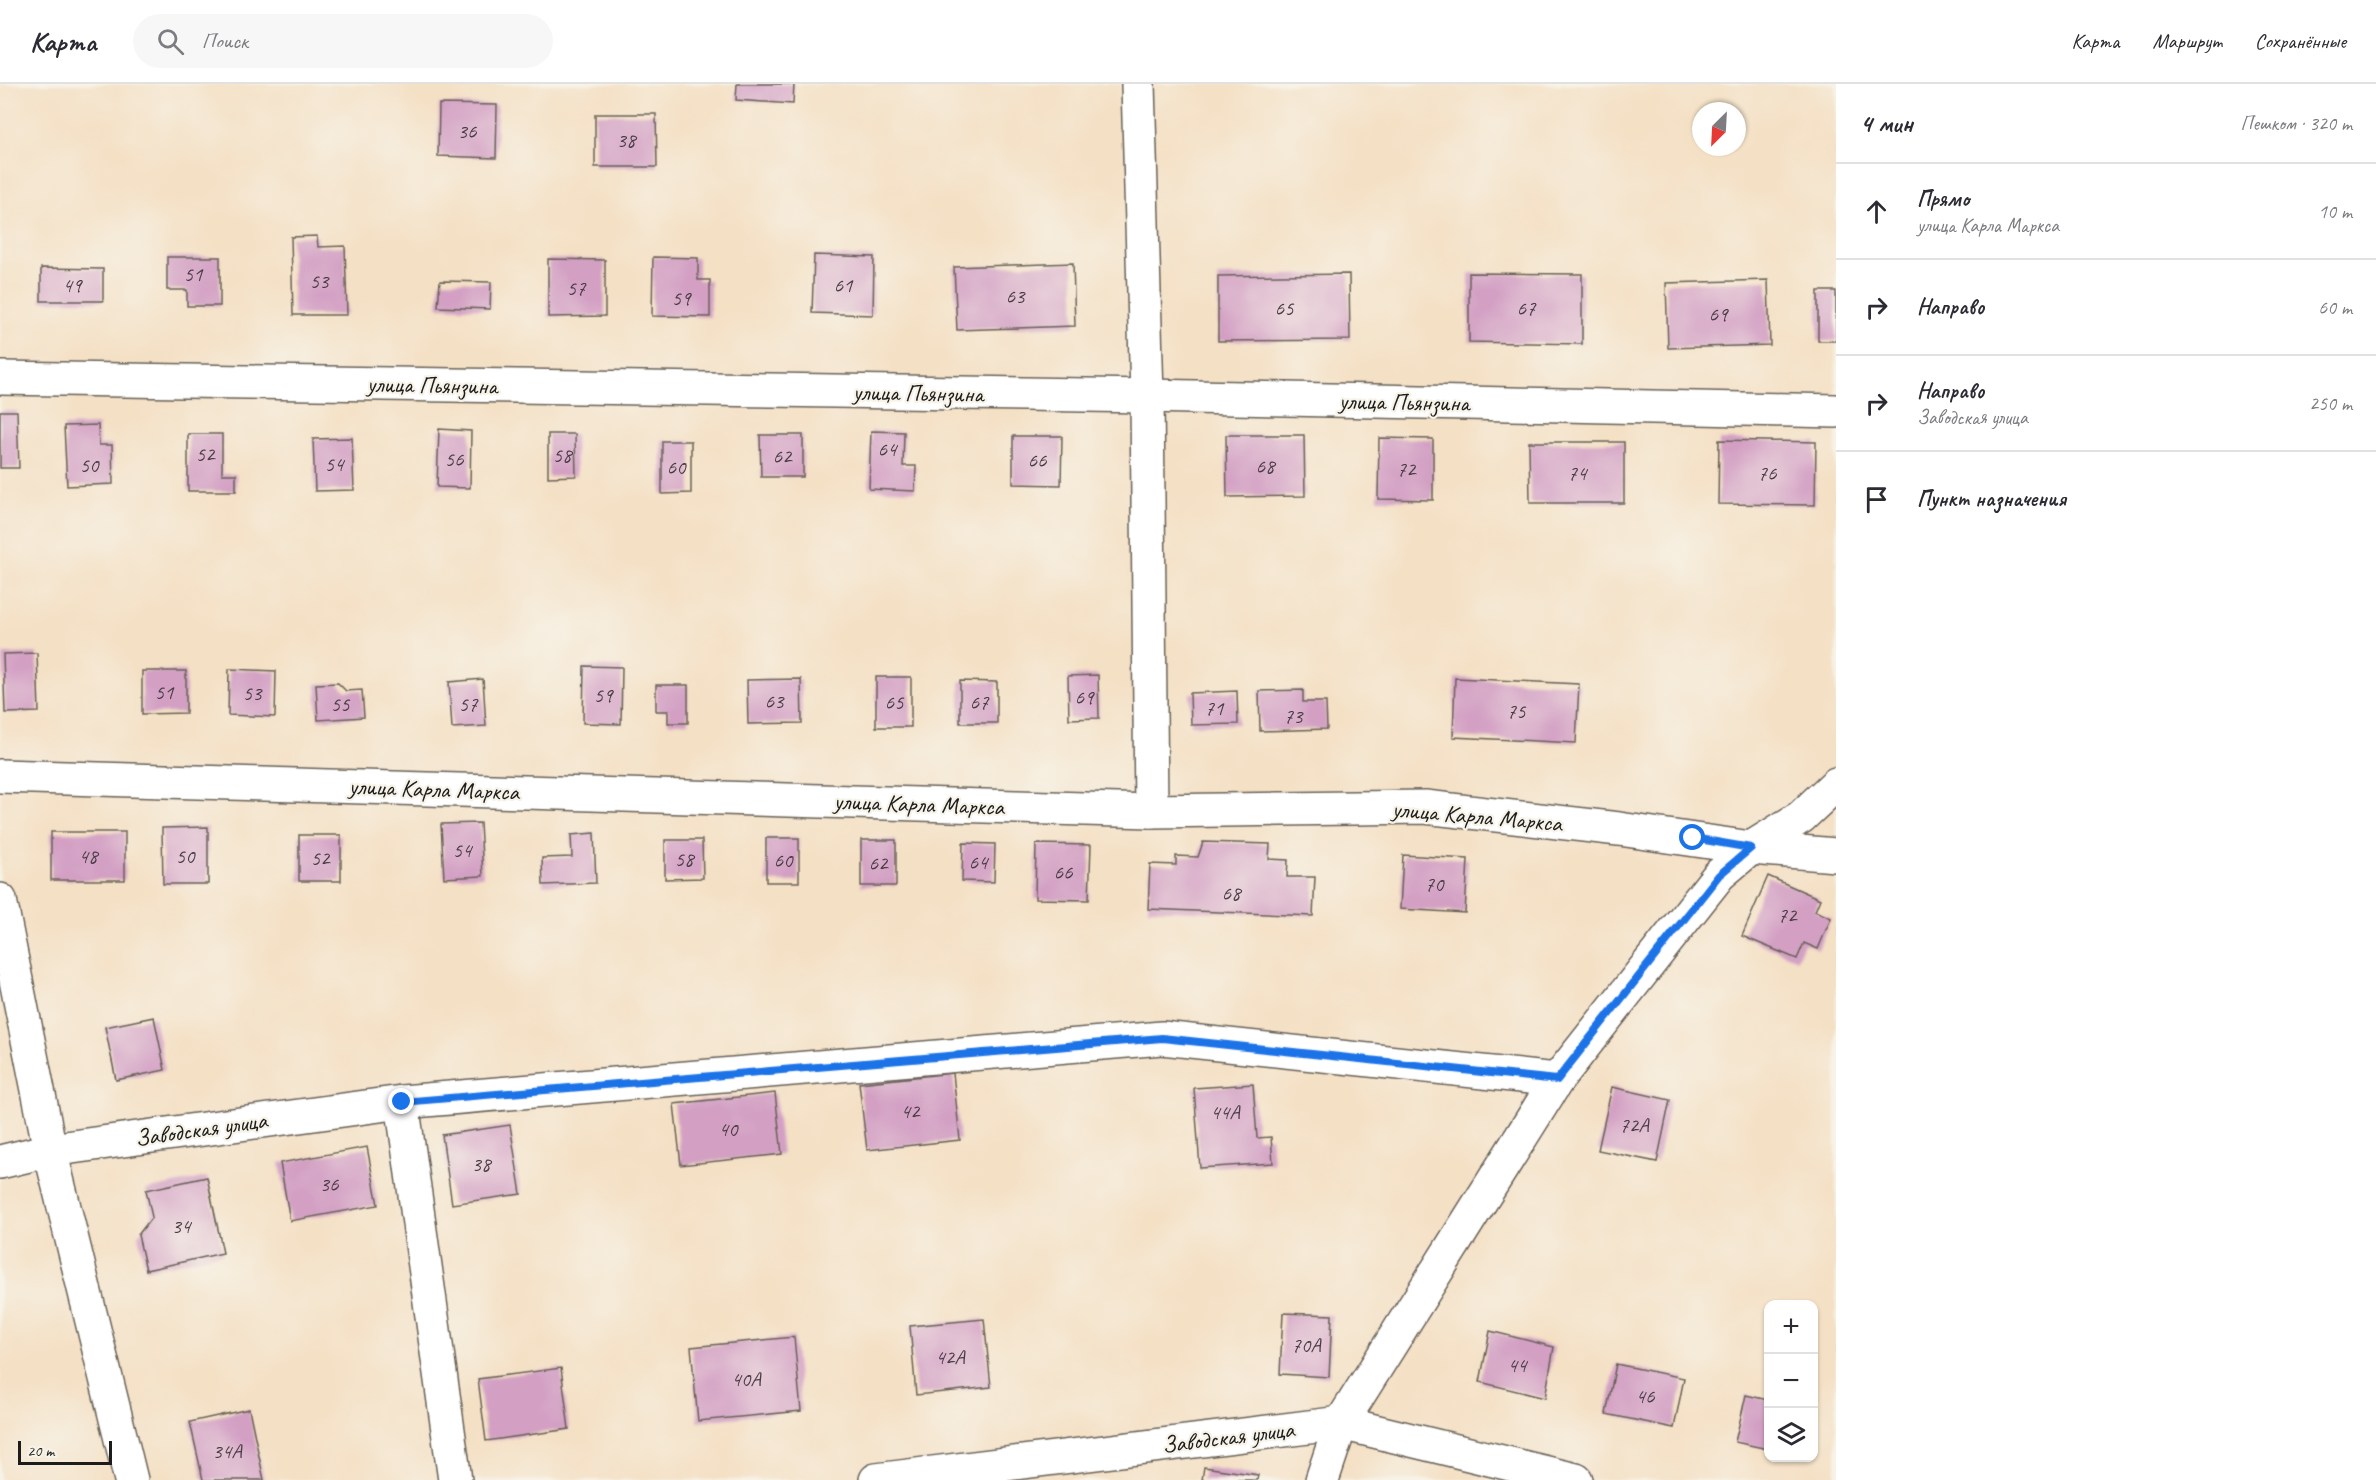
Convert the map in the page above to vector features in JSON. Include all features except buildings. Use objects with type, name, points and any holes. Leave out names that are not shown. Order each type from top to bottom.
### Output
[{"type":"street","points":[[1138,84],[1147,396],[1151,811]]},
{"type":"street","name":"улица Пьянзина","points":[[0,378],[1147,396],[1836,411]]},
{"type":"street","name":"улица Карла Маркса","points":[[0,776],[1151,811],[1425,807],[1619,829],[1751,848],[1836,855]]},
{"type":"street","points":[[1322,1480],[1341,1423],[1557,1080],[1719,875],[1751,848],[1801,817],[1836,784]]},
{"type":"street","points":[[0,900],[50,1150],[131,1480]]},
{"type":"street","name":"Заводская улица","points":[[0,1162],[50,1150],[402,1102],[1162,1038],[1557,1080]]},
{"type":"street","points":[[402,1102],[455,1480]]},
{"type":"street","name":"Заводская улица","points":[[876,1480],[1341,1423],[1576,1480]]},
{"type":"route","points":[[402,1102],[1162,1038],[1557,1080],[1719,875],[1751,848],[1693,838]]}]
